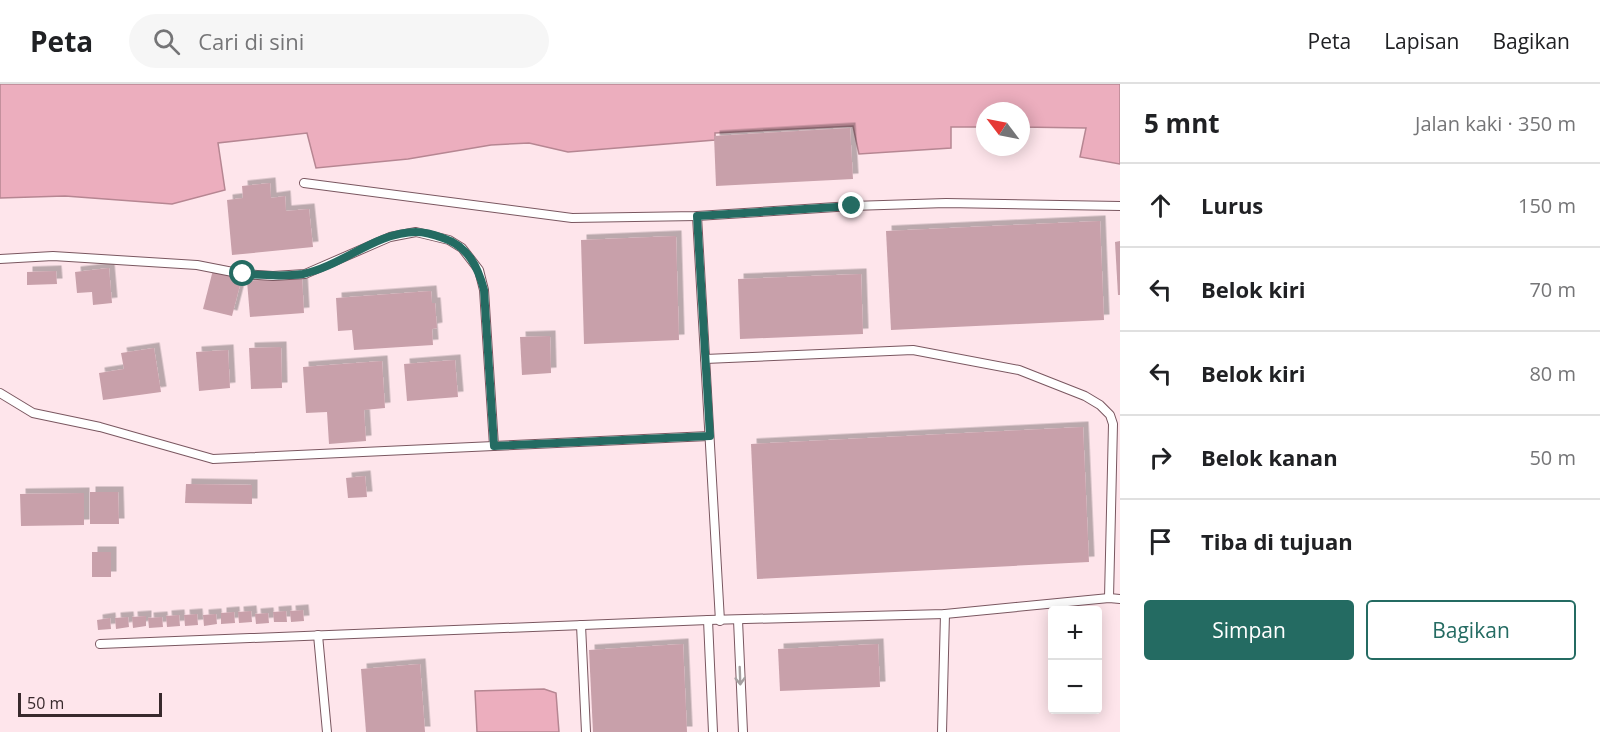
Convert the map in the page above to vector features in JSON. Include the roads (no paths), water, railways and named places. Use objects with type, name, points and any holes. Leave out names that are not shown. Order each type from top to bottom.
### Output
[{"type":"lane","points":[[304,183],[572,218],[697,216],[852,206],[946,203],[1120,206]]},
{"type":"lane","points":[[697,216],[720,621]]},
{"type":"lane","points":[[0,259],[53,256],[125,260],[197,265],[243,274],[273,276],[304,273],[390,237],[416,232],[448,240],[462,248],[471,258],[479,270],[484,290],[494,446]]},
{"type":"lane","points":[[705,359],[913,350],[1019,370],[1085,396],[1100,405],[1110,415],[1113,424],[1109,598]]},
{"type":"lane","points":[[0,393],[33,413],[100,427],[213,459],[710,436]]},
{"type":"lane","points":[[100,644],[708,620],[945,614],[1109,598],[1120,599]]},
{"type":"lane","points":[[942,732],[945,614]]},
{"type":"lane","points":[[708,620],[713,732]]},
{"type":"lane","points":[[738,620],[743,732]]},
{"type":"lane","points":[[581,625],[586,732]]},
{"type":"lane","points":[[318,636],[327,732]]}]
